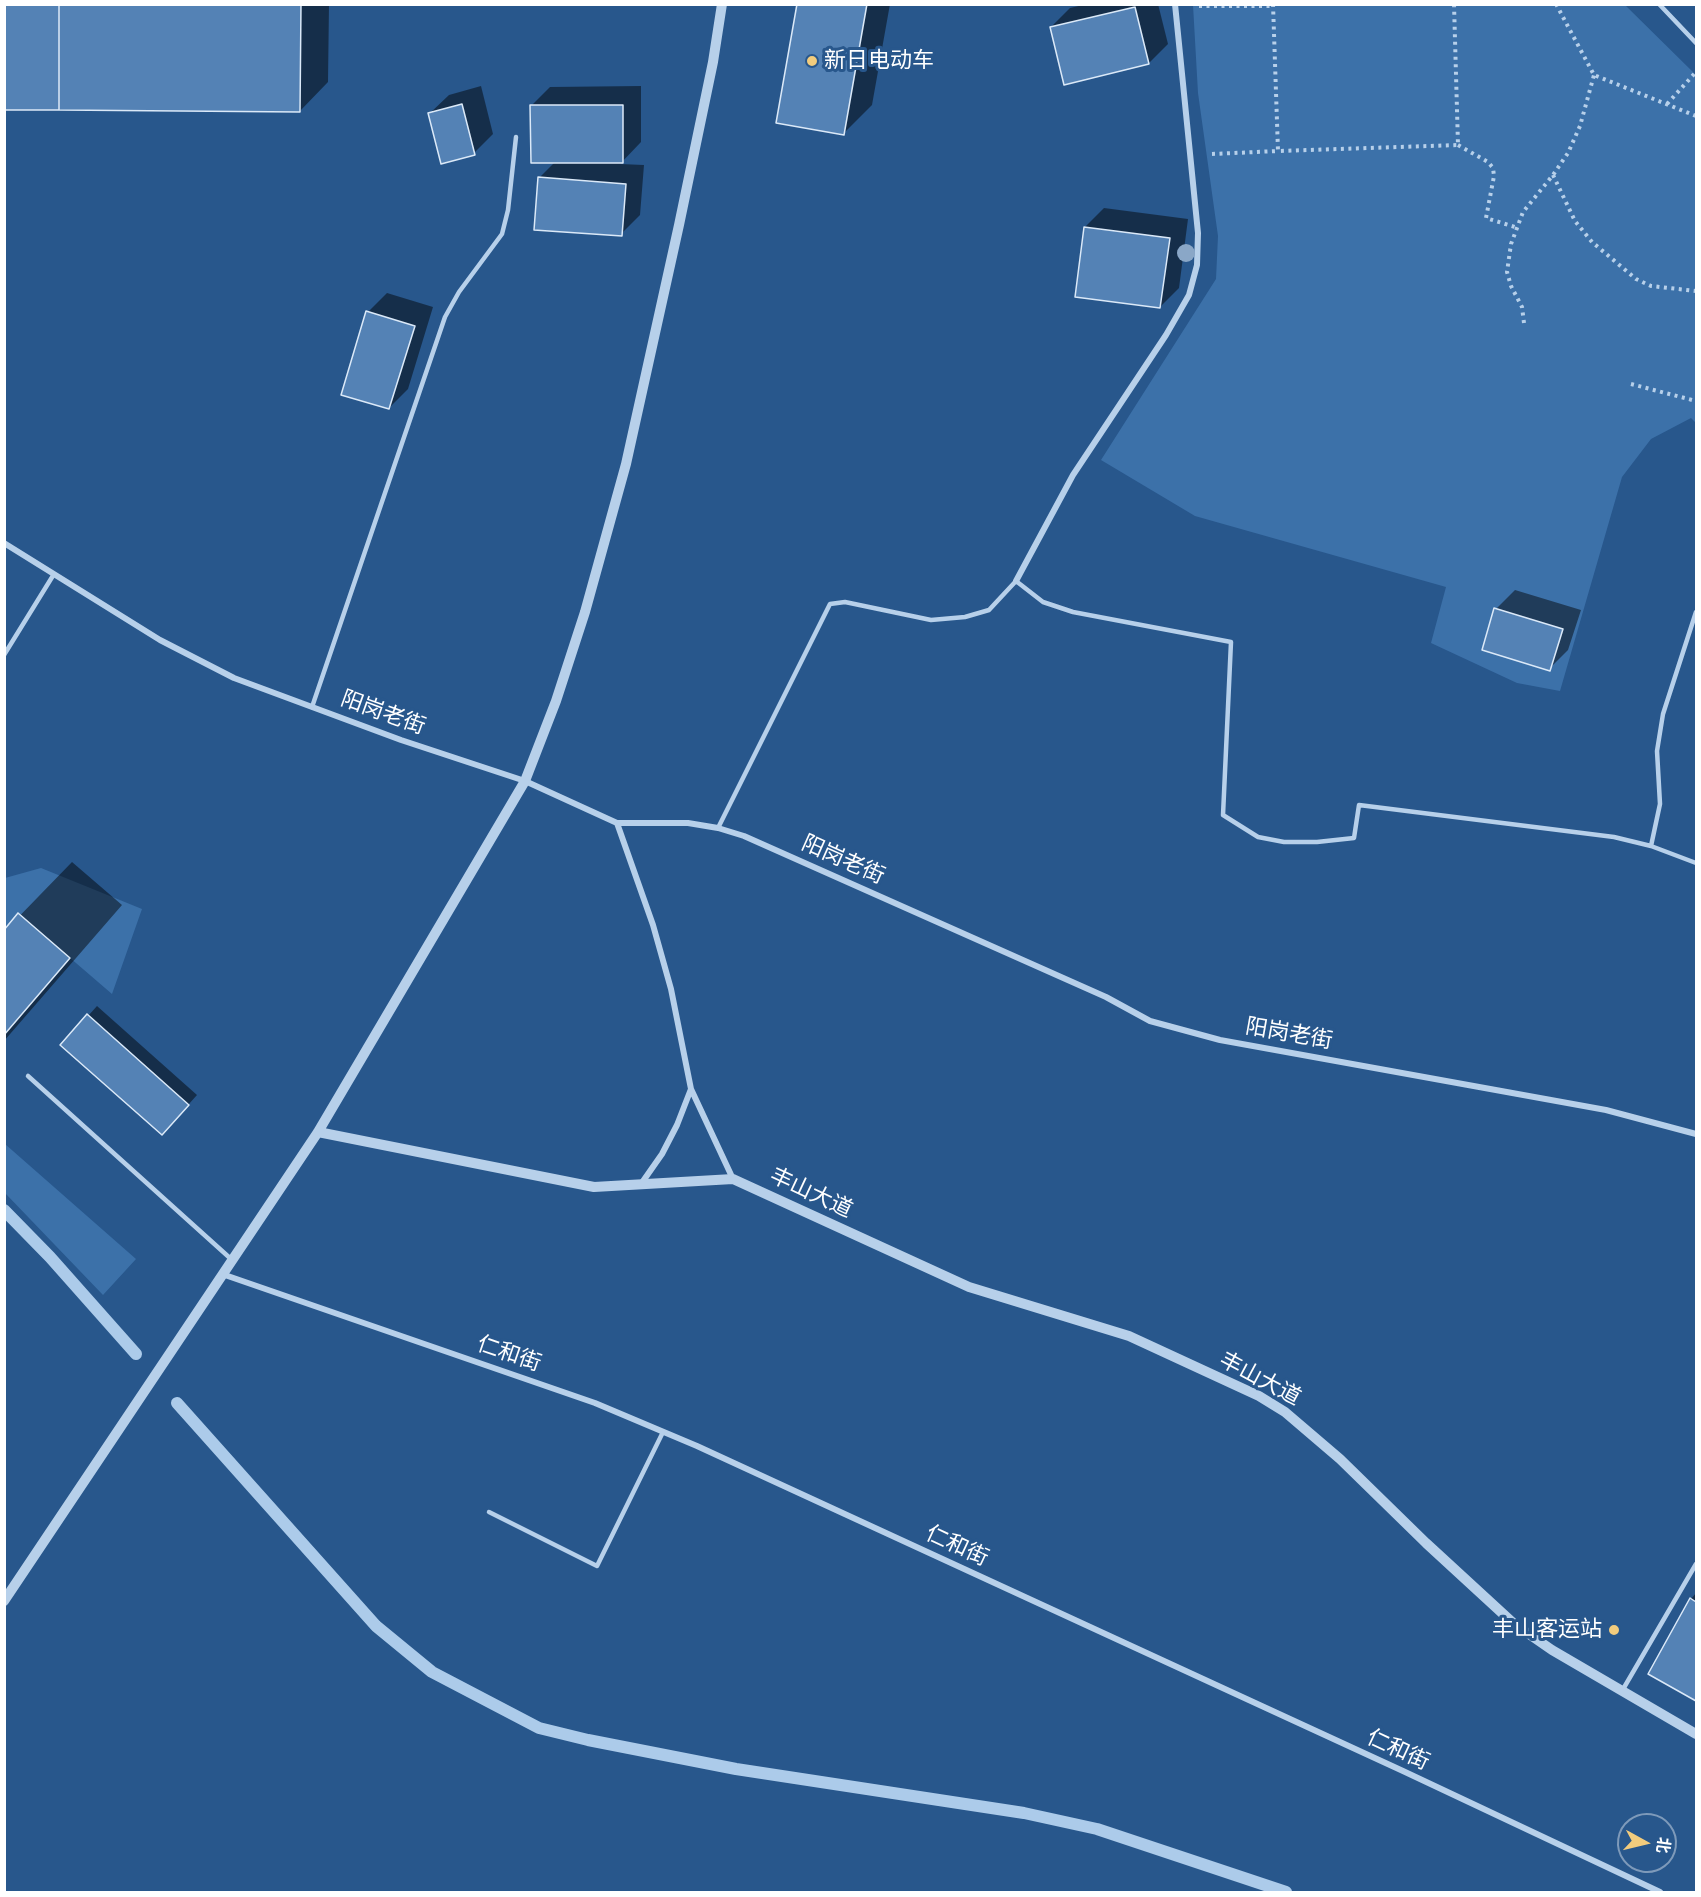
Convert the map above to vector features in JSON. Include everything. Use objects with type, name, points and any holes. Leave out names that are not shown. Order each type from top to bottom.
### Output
[{"type":"street","points":[[4,1601],[318,1132],[525,781],[556,701],[585,612],[626,464],[713,62],[722,4]]},
{"type":"street","points":[[1016,581],[1073,475],[1166,335],[1189,296],[1197,265],[1198,233],[1175,6]]},
{"type":"street","name":"阳岗老街","points":[[4,543],[193,659],[234,678],[525,781],[617,823],[688,823],[718,828],[744,836],[1106,997],[1150,1021],[1220,1040],[1606,1110],[1696,1134]]},
{"type":"street","name":"丰山大道","points":[[617,823],[653,925],[675,1002],[691,1089],[733,1179]]},
{"type":"street","points":[[641,1184],[662,1154],[677,1125],[691,1089]]},
{"type":"street","name":"丰山大道","points":[[318,1132],[594,1186],[733,1179],[969,1287],[1129,1336],[1259,1396],[1285,1412],[1305,1427],[1426,1544],[1513,1623],[1552,1650],[1696,1734]]},
{"type":"street","name":"仁和街","points":[[222,1274],[595,1403],[663,1432],[1403,1771],[1660,1893]]},
{"type":"lane","points":[[1659,4],[1696,43]]},
{"type":"lane","points":[[312,707],[445,317],[459,291],[502,234],[508,210],[516,137]]},
{"type":"lane","points":[[4,655],[54,574]]},
{"type":"lane","points":[[718,828],[830,604],[844,602],[931,620],[966,617],[988,610],[1016,581],[1043,602],[1073,612],[1231,642],[1222,815],[1258,837],[1284,842],[1317,842],[1354,838],[1359,805],[1614,837],[1651,846],[1696,863]]},
{"type":"lane","points":[[1651,846],[1660,804],[1658,751],[1663,714],[1696,612]]},
{"type":"lane","points":[[28,1076],[232,1259]]},
{"type":"lane","points":[[489,1512],[597,1566],[663,1432]]},
{"type":"lane","points":[[1622,1691],[1696,1564]]},
{"type":"path","points":[[1454,4],[1458,145]]},
{"type":"path","points":[[1556,4],[1594,75],[1696,116]]},
{"type":"path","points":[[1175,6],[1274,5],[1278,151]]},
{"type":"path","points":[[1667,104],[1696,72]]},
{"type":"path","points":[[1524,323],[1522,307],[1511,286],[1507,272],[1510,244],[1523,212],[1568,153],[1580,126],[1594,75]]},
{"type":"path","points":[[1205,154],[1458,145],[1488,162],[1493,168],[1494,176],[1486,218],[1515,227]]},
{"type":"path","points":[[1553,175],[1575,220],[1592,242],[1629,274],[1651,286],[1696,291]]},
{"type":"path","points":[[1631,384],[1696,401]]},
{"type":"shaded area","points":[[1193,5],[1625,5],[1696,75],[1696,423],[1691,418],[1651,439],[1622,477],[1560,691],[1517,683],[1431,643],[1446,587],[1195,516],[1101,460],[1216,279],[1218,236],[1198,93]]},
{"type":"shaded area","points":[[41,868],[142,909],[112,994],[19,914],[5,930],[5,878]]},
{"type":"shaded area","points":[[5,1144],[136,1259],[103,1295],[5,1193]]},
{"type":"building","points":[[4,4],[59,4],[59,110],[4,110]]},
{"type":"building","points":[[59,4],[301,4],[300,112],[59,110]]},
{"type":"building","points":[[797,4],[867,4],[844,135],[776,123]]},
{"type":"building","points":[[1135,7],[1149,64],[1064,85],[1050,27]]},
{"type":"building","points":[[462,104],[475,155],[441,164],[428,113]]},
{"type":"building","points":[[530,105],[623,105],[623,163],[531,163]]},
{"type":"building","points":[[538,177],[626,184],[622,236],[534,230]]},
{"type":"building","points":[[1084,227],[1170,238],[1160,308],[1075,297]]},
{"type":"building","points":[[366,311],[415,326],[389,409],[341,395]]},
{"type":"building","points":[[1494,608],[1563,629],[1550,671],[1482,650]]},
{"type":"building","points":[[18,913],[70,958],[4,1035],[4,930]]},
{"type":"building","points":[[87,1014],[189,1105],[162,1135],[60,1045]]},
{"type":"building","points":[[1690,1598],[1696,1602],[1696,1701],[1648,1674]]},
{"type":"waterway","points":[[4,1210],[50,1257],[136,1354]]},
{"type":"waterway","points":[[177,1403],[376,1626],[432,1672],[539,1728],[736,1769],[1024,1813],[1097,1829],[1286,1892]]},
{"type":"place","name":"新日电动车","points":[[812,61]]},
{"type":"place","name":"丰山客运站","points":[[1614,1630]]}]
